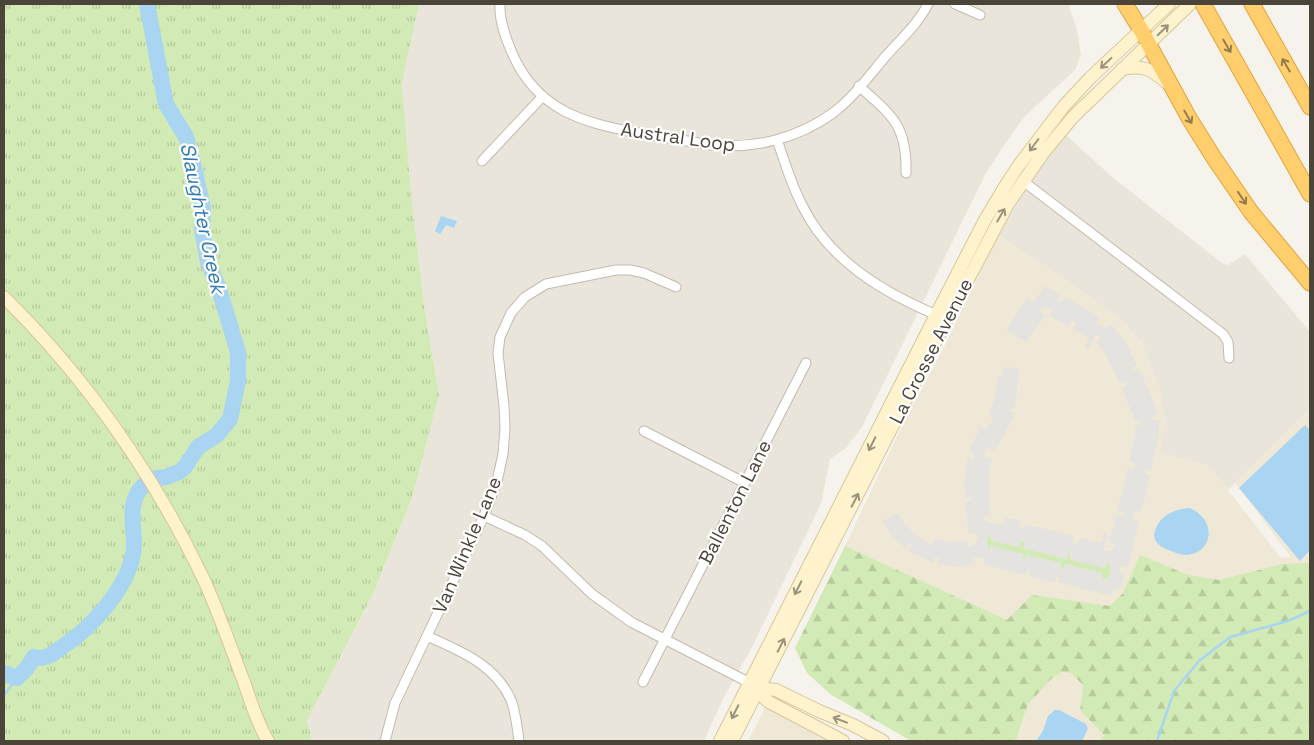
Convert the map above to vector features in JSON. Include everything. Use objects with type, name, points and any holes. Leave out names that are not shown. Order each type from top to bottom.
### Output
[{"type":"highway","points":[[1125,4],[1189,118],[1251,212],[1310,283]]},
{"type":"highway","points":[[1203,4],[1310,194]]},
{"type":"highway","points":[[1252,4],[1310,107]]},
{"type":"street","name":"Austral Loop","points":[[500,4],[502,24],[506,38],[518,65],[543,96],[573,116],[602,126],[727,147],[760,144],[777,140],[800,132],[834,112],[917,22],[928,4]]},
{"type":"street","points":[[955,4],[980,15]]},
{"type":"street","name":"La Crosse Avenue","points":[[942,317],[1023,181],[1068,122],[1122,70],[1168,4]]},
{"type":"street","name":"La Crosse Avenue","points":[[720,741],[754,686],[942,317],[985,220],[1019,165],[1064,106],[1090,78],[1177,16],[1190,4]]},
{"type":"street","points":[[1122,70],[1136,67],[1154,72],[1172,88]]},
{"type":"street","points":[[859,86],[890,114],[902,134],[906,146],[906,173]]},
{"type":"street","points":[[482,161],[543,96]]},
{"type":"street","points":[[777,140],[794,190],[802,206],[815,229],[831,248],[854,269],[874,283],[942,317]]},
{"type":"street","points":[[1023,181],[1223,334],[1228,342],[1229,358]]},
{"type":"street","name":"Van Winkle Lane","points":[[385,741],[395,703],[484,516],[497,481],[504,442],[504,412],[498,345],[506,320],[516,305],[531,292],[546,284],[616,270],[644,273],[676,287]]},
{"type":"street","points":[[4,297],[68,366],[149,479],[204,580],[229,640],[260,728],[268,741]]},
{"type":"street","name":"Ballenton Lane","points":[[643,682],[806,363]]},
{"type":"street","points":[[644,431],[745,483]]},
{"type":"street","points":[[484,516],[525,535],[542,546],[603,603],[631,622],[754,686],[776,690],[853,725],[883,741]]},
{"type":"street","points":[[427,636],[476,660],[499,680],[511,700],[518,741]]},
{"type":"street","points":[[754,686],[769,702],[843,741]]},
{"type":"street","name":"La Crosse Avenue","points":[[732,741],[754,686]]},
{"type":"street","points":[[259,741],[260,728]]},
{"type":"shaded area","points":[[419,4],[1068,4],[1077,29],[1081,55],[1075,70],[1025,116],[985,175],[862,427],[846,448],[830,459],[821,504],[753,645],[723,699],[704,741],[312,741],[307,720],[373,594],[412,498],[439,395],[424,305],[411,192],[402,83]]},
{"type":"shaded area","points":[[1066,135],[1112,177],[1222,263],[1228,265],[1245,254],[1310,332],[1310,409],[1228,490],[1209,466],[1160,453],[1165,422],[1160,392],[1143,346],[1123,321],[998,235],[1036,173]]},
{"type":"shaded area","points":[[998,235],[1123,321],[1143,347],[1160,392],[1165,422],[1161,453],[1209,466],[1281,558],[1291,557],[1235,483],[1310,409],[1310,603],[1160,741],[1016,741],[1046,638],[845,546],[900,430],[945,345]]},
{"type":"shaded area","points":[[1044,286],[1060,294],[1057,300],[1060,303],[1065,297],[1100,317],[1097,322],[1098,324],[1105,328],[1110,324],[1129,348],[1137,365],[1132,368],[1132,371],[1139,369],[1158,414],[1151,416],[1152,420],[1159,420],[1159,436],[1151,471],[1145,470],[1143,472],[1150,476],[1141,512],[1134,511],[1133,520],[1139,522],[1128,568],[1121,566],[1120,572],[1125,573],[1121,589],[1114,589],[1111,596],[1058,582],[1059,578],[1057,576],[1054,582],[1029,576],[1030,571],[1028,569],[1025,575],[983,564],[985,559],[977,557],[972,559],[973,564],[961,567],[938,564],[939,559],[937,557],[935,557],[933,563],[908,551],[912,546],[911,544],[908,544],[905,548],[893,537],[882,521],[898,514],[914,534],[930,544],[935,539],[948,542],[967,541],[969,548],[975,544],[978,539],[977,533],[969,533],[966,513],[965,502],[972,500],[971,497],[965,497],[964,483],[967,457],[974,458],[974,453],[969,451],[981,426],[986,430],[993,419],[989,415],[994,400],[997,377],[1002,376],[1003,367],[1019,368],[1014,409],[1008,409],[1014,413],[1011,422],[995,450],[988,448],[984,456],[992,460],[989,473],[990,515],[984,516],[984,519],[989,523],[999,525],[1004,523],[1005,517],[1021,521],[1020,528],[1024,528],[1025,524],[1074,536],[1073,542],[1075,544],[1079,543],[1080,538],[1101,543],[1104,532],[1108,533],[1105,551],[1112,550],[1115,546],[1115,544],[1109,542],[1116,515],[1123,516],[1124,512],[1117,510],[1128,468],[1132,469],[1135,467],[1135,463],[1129,461],[1135,425],[1141,425],[1142,421],[1135,421],[1122,388],[1128,383],[1125,381],[1120,384],[1103,350],[1096,343],[1100,339],[1099,336],[1095,336],[1088,350],[1084,348],[1089,338],[1073,329],[1076,322],[1071,321],[1068,326],[1049,315],[1052,310],[1047,307],[1041,309],[1040,312],[1045,315],[1026,342],[1006,330],[1027,299],[1034,303]],"holes":[[[990,534],[992,535],[991,540],[1019,547],[1020,542],[1023,541],[1025,543],[1023,548],[1066,559],[1069,552],[1071,553],[1070,560],[1105,568],[1108,562],[1111,565],[1110,575],[1107,579],[1103,580],[1102,573],[1065,564],[1063,569],[1061,569],[1061,563],[1026,555],[1023,560],[1023,554],[991,546],[989,551],[986,538]]]},
{"type":"shaded area","points":[[766,706],[835,741],[748,741]]},
{"type":"green space","points":[[4,4],[419,4],[402,83],[411,192],[424,305],[439,395],[412,498],[373,594],[307,720],[312,741],[4,741]]},
{"type":"green space","points":[[991,534],[991,540],[1019,547],[1020,542],[1023,541],[1025,543],[1023,548],[1066,558],[1068,552],[1070,552],[1070,559],[1105,568],[1108,562],[1111,565],[1110,573],[1107,578],[1102,580],[1102,573],[1065,564],[1063,569],[1061,569],[1061,563],[1026,555],[1023,560],[1022,554],[991,546],[989,551],[986,542],[987,536]]},
{"type":"green space","points":[[845,546],[1007,620],[1032,595],[1110,606],[1123,593],[1140,555],[1188,575],[1219,580],[1283,564],[1310,563],[1310,741],[1101,741],[1104,735],[1080,710],[1083,685],[1071,673],[1062,672],[1051,679],[1028,704],[1016,741],[911,741],[830,694],[807,673],[795,648]]},
{"type":"water","points":[[441,216],[457,221],[454,228],[446,225],[440,234],[435,231]]},
{"type":"water","points":[[1305,425],[1310,430],[1310,550],[1300,561],[1239,488]]},
{"type":"water","points":[[1189,508],[1204,519],[1208,527],[1209,534],[1203,548],[1196,553],[1185,555],[1160,546],[1154,536],[1158,524],[1171,513]]},
{"type":"water","points":[[1055,710],[1059,710],[1086,724],[1088,729],[1082,741],[1036,741],[1043,731],[1048,716]]},
{"type":"waterway","name":"Slaughter Creek","points":[[4,673],[17,678],[34,657],[42,658],[54,653],[86,628],[107,606],[124,580],[133,554],[132,516],[134,501],[138,492],[150,479],[166,477],[179,472],[185,467],[198,447],[217,435],[230,419],[238,381],[238,352],[219,289],[208,262],[202,230],[203,208],[186,137],[166,104],[147,4]]},
{"type":"waterway","points":[[1157,741],[1174,691],[1199,661],[1230,637],[1288,621],[1310,611]]},
{"type":"waterway","points":[[4,695],[17,678]]}]
